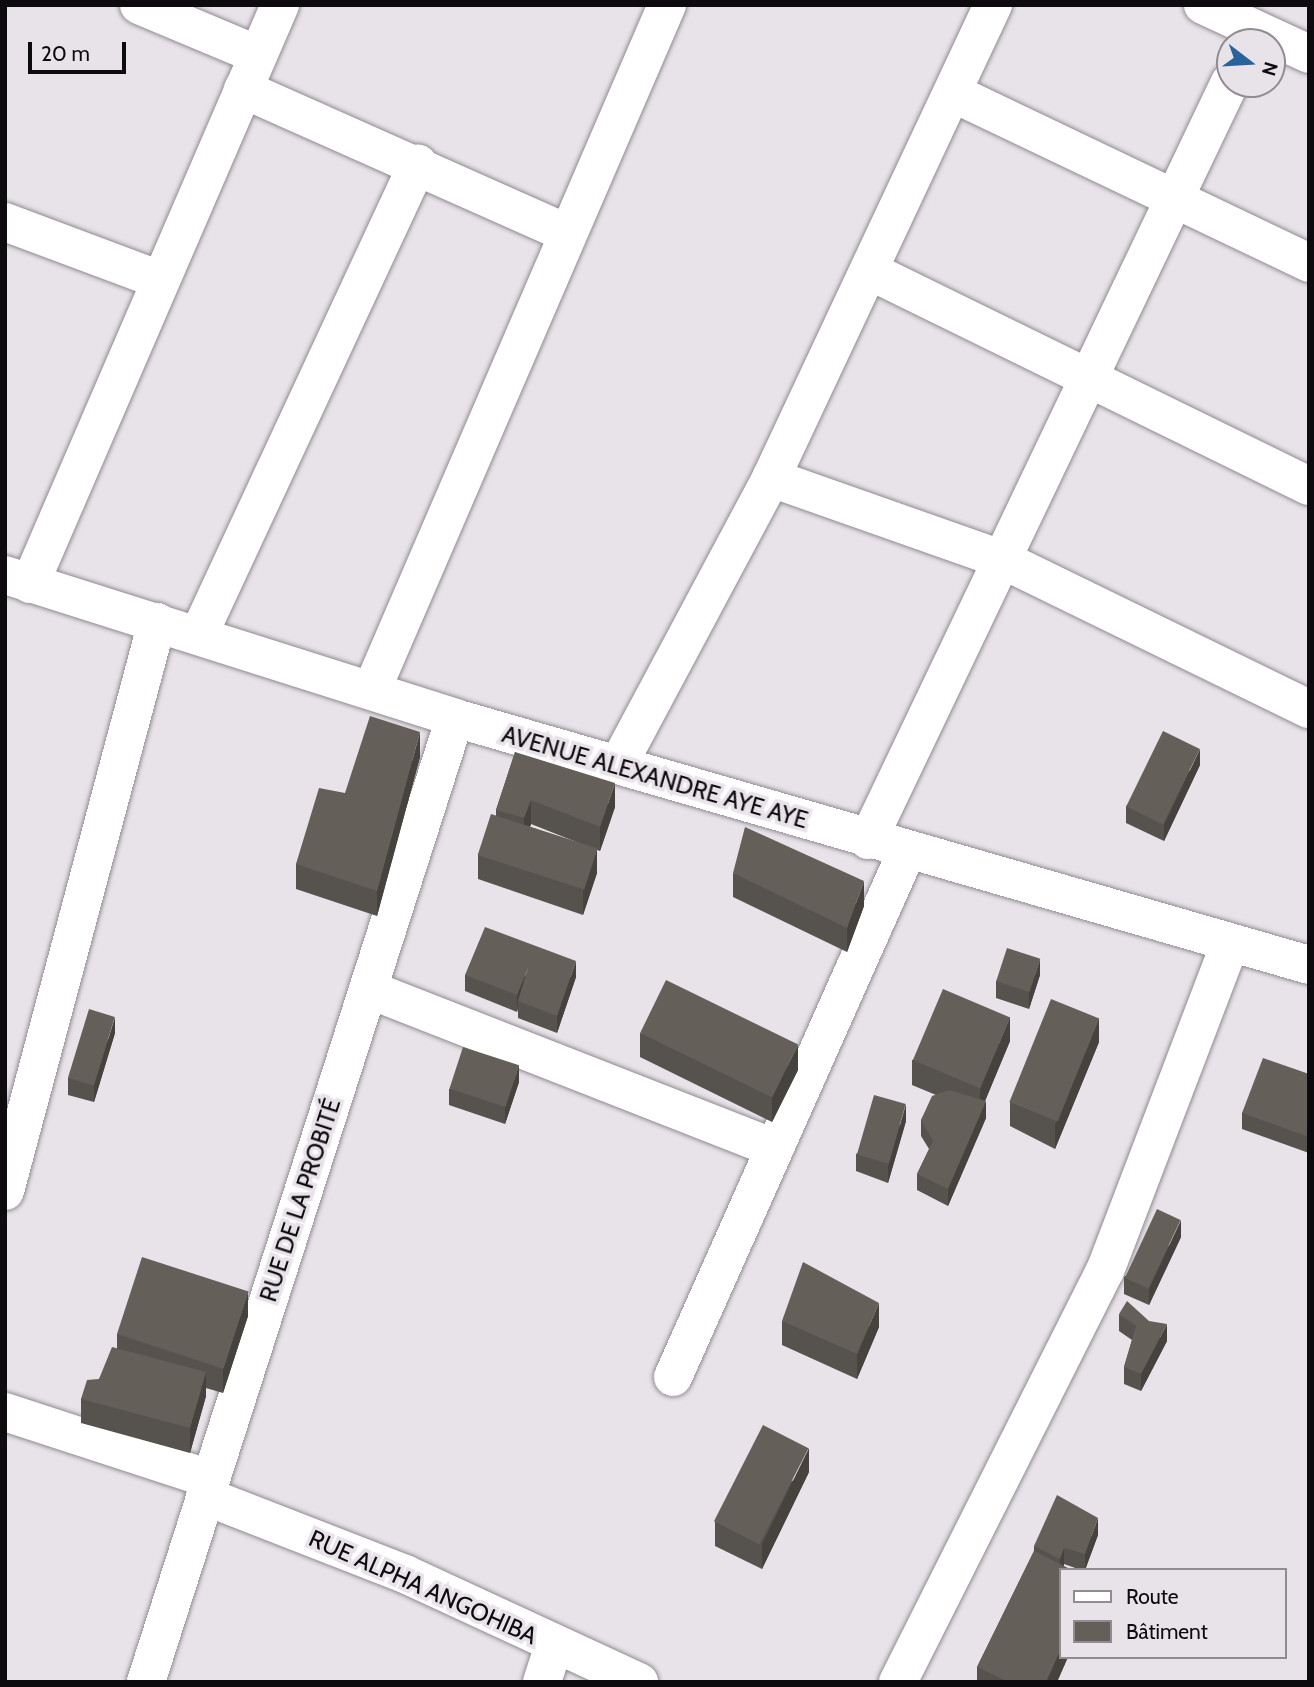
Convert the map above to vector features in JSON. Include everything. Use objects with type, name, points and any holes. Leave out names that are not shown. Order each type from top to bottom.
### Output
[{"type":"street","points":[[139,5],[250,72],[418,163],[566,233]]},
{"type":"street","points":[[18,580],[160,280],[280,5]]},
{"type":"street","points":[[373,687],[566,233],[667,5]]},
{"type":"street","points":[[618,765],[771,478],[993,5]]},
{"type":"street","points":[[1203,5],[1257,25],[1309,54]]},
{"type":"street","points":[[953,93],[1309,263]]},
{"type":"street","points":[[868,840],[1222,98]]},
{"type":"street","points":[[199,634],[418,163]]},
{"type":"street","points":[[5,222],[160,280]]},
{"type":"street","points":[[870,271],[1089,375],[1309,486]]},
{"type":"street","points":[[771,478],[1001,559],[1309,709]]},
{"type":"street","name":"AVENUE ALEXANDRE AYE AYE","points":[[18,580],[373,687],[455,718],[868,840],[1309,965]]},
{"type":"street","points":[[5,1191],[157,622]]},
{"type":"street","name":"RUE DE LA PROBITÉ","points":[[146,1682],[455,718]]},
{"type":"street","points":[[673,1377],[772,1147],[907,851]]},
{"type":"street","points":[[898,1682],[1101,1280],[1230,943]]},
{"type":"street","points":[[368,989],[772,1147]]},
{"type":"street","name":"RUE ALPHA ANGOHIBA","points":[[5,1412],[207,1488],[405,1574],[639,1682]]},
{"type":"street","points":[[542,1682],[554,1644]]},
{"type":"building","points":[[370,716],[420,732],[377,891],[296,864],[319,788],[345,793]]},
{"type":"building","points":[[1163,731],[1200,749],[1163,824],[1126,806]]},
{"type":"building","points":[[515,752],[615,783],[600,827],[531,800],[524,818],[496,810]]},
{"type":"building","points":[[491,814],[598,849],[584,890],[478,855]]},
{"type":"building","points":[[745,827],[864,881],[847,928],[733,873]]},
{"type":"building","points":[[485,927],[576,961],[557,1016],[518,1001],[528,968],[517,995],[465,975]]},
{"type":"building","points":[[1007,948],[1040,959],[1029,992],[996,981]]},
{"type":"building","points":[[666,980],[798,1044],[772,1097],[640,1033]]},
{"type":"building","points":[[943,989],[1010,1018],[980,1088],[913,1060]]},
{"type":"building","points":[[1051,999],[1099,1018],[1058,1121],[1009,1102]]},
{"type":"building","points":[[89,1009],[115,1017],[94,1086],[68,1078]]},
{"type":"building","points":[[463,1047],[519,1065],[506,1107],[449,1089]]},
{"type":"building","points":[[1263,1058],[1309,1074],[1309,1137],[1242,1113]]},
{"type":"building","points":[[949,1090],[986,1101],[948,1189],[917,1174],[933,1141],[921,1120],[932,1096]]},
{"type":"building","points":[[874,1095],[906,1104],[889,1164],[857,1155]]},
{"type":"building","points":[[1157,1209],[1181,1220],[1148,1289],[1125,1278]]},
{"type":"building","points":[[142,1257],[249,1292],[223,1369],[117,1334]]},
{"type":"building","points":[[803,1262],[879,1303],[857,1354],[782,1321]]},
{"type":"building","points":[[1127,1301],[1149,1321],[1167,1324],[1141,1374],[1124,1367],[1136,1326],[1119,1314]]},
{"type":"building","points":[[112,1347],[206,1372],[190,1428],[81,1399],[87,1380],[99,1379]]},
{"type":"building","points":[[763,1425],[808,1448],[759,1544],[714,1521]]},
{"type":"building","points":[[1057,1495],[1098,1518],[1085,1554],[1064,1548],[1060,1559],[1034,1546]]},
{"type":"building","points":[[1034,1551],[1068,1568],[1058,1568],[1058,1655],[1046,1682],[1008,1682],[977,1667]]}]
